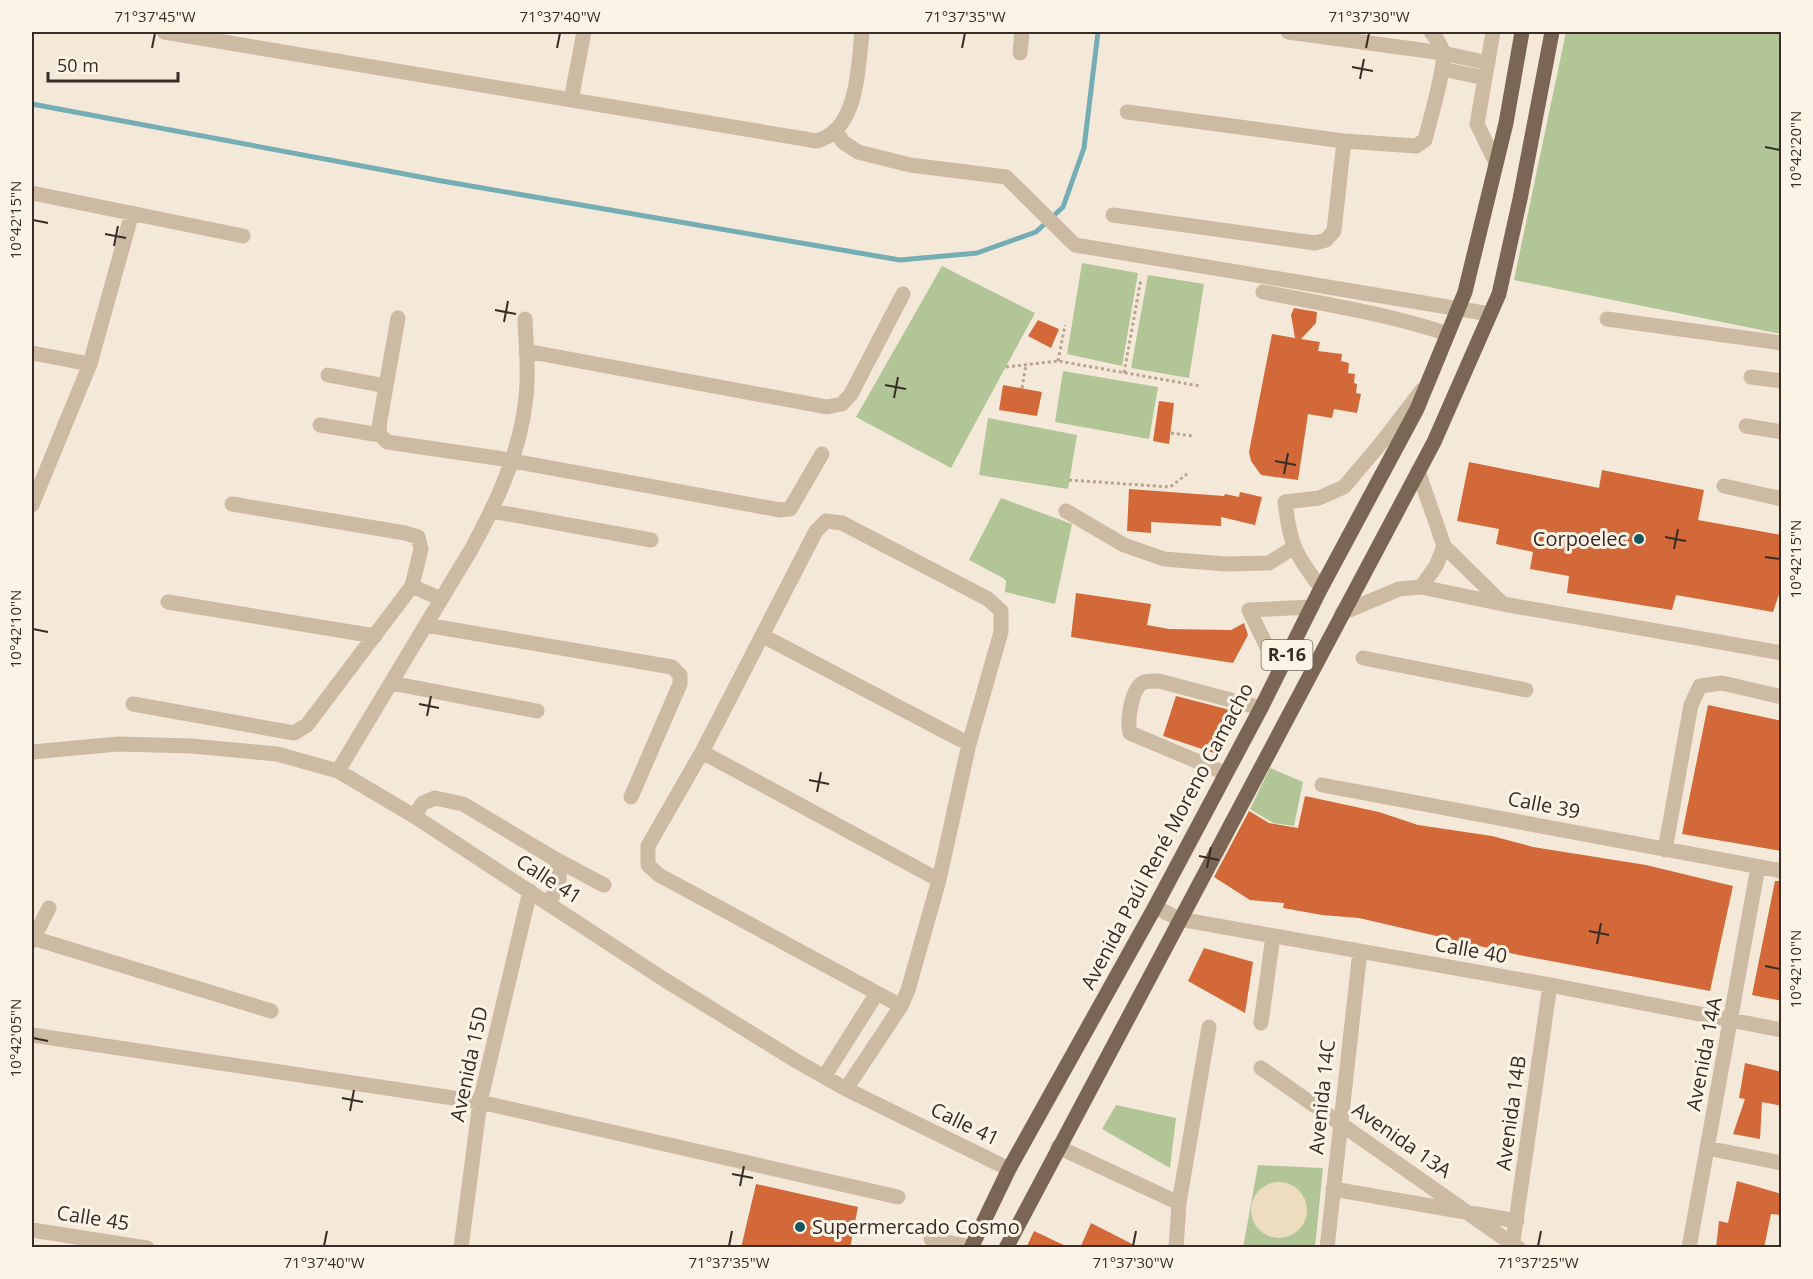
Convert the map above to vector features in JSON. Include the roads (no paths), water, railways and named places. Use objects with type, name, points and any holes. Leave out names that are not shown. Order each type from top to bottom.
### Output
[{"type":"main road","name":"Avenida Paúl René Moreno Camacho","points":[[971,1247],[1009,1169],[1155,907],[1417,409],[1465,291],[1506,123],[1522,32]]},
{"type":"main road","name":"R-16","points":[[1006,1248],[1434,442],[1499,294],[1521,200],[1552,32]]},
{"type":"street","points":[[164,32],[817,141],[824,139],[835,130],[846,116],[853,98],[862,32]]},
{"type":"street","points":[[571,100],[584,32]]},
{"type":"street","points":[[1020,53],[1022,32]]},
{"type":"street","points":[[1288,32],[1393,39],[1488,63]]},
{"type":"street","points":[[1127,112],[1344,141],[1416,146],[1425,140],[1442,69],[1443,53],[1431,32]]},
{"type":"street","points":[[1494,32],[1477,124],[1496,164]]},
{"type":"street","points":[[1442,69],[1485,78]]},
{"type":"street","points":[[835,130],[843,142],[858,152],[910,165],[1006,177],[1075,245],[1490,314]]},
{"type":"street","points":[[1113,215],[1315,243],[1326,240],[1335,231],[1344,141]]},
{"type":"street","points":[[32,194],[243,236]]},
{"type":"street","points":[[32,505],[90,364],[132,213]]},
{"type":"street","points":[[1263,292],[1426,326],[1448,334]]},
{"type":"street","points":[[526,351],[827,407],[842,404],[851,394],[903,294]]},
{"type":"street","points":[[380,435],[379,426],[398,318]]},
{"type":"street","points":[[338,771],[472,549],[492,511],[521,432],[526,397],[525,318]]},
{"type":"street","points":[[1607,319],[1782,343]]},
{"type":"street","points":[[32,353],[90,364]]},
{"type":"street","points":[[328,375],[386,386]]},
{"type":"street","points":[[1751,377],[1782,381]]},
{"type":"street","points":[[1321,588],[1293,548],[1288,531],[1285,502],[1319,498],[1344,487],[1383,442],[1428,383]]},
{"type":"street","points":[[320,424],[380,435],[387,442],[512,460],[780,510],[790,509],[822,454]]},
{"type":"street","points":[[1746,426],[1782,432]]},
{"type":"street","points":[[1418,471],[1444,546],[1503,604]]},
{"type":"street","points":[[1724,486],[1782,499]]},
{"type":"street","points":[[133,704],[294,733],[307,725],[412,586],[421,549],[418,537],[232,504]]},
{"type":"street","points":[[492,511],[651,540]]},
{"type":"street","points":[[1066,511],[1124,544],[1164,560],[1225,564],[1269,563],[1293,548]]},
{"type":"street","points":[[846,1089],[901,1006],[908,990],[939,880],[969,744],[1001,632],[1001,611],[988,599],[842,523],[826,521],[816,531],[702,752],[648,846],[648,865],[659,875],[901,1006]]},
{"type":"street","points":[[1422,587],[1436,566],[1444,546]]},
{"type":"street","points":[[412,586],[441,599]]},
{"type":"street","points":[[1342,613],[1399,589],[1422,587],[1503,604],[1782,653]]},
{"type":"street","points":[[168,602],[375,636]]},
{"type":"street","points":[[1282,665],[1265,643],[1249,610],[1312,607]]},
{"type":"street","points":[[426,625],[672,667],[680,675],[681,684],[631,797]]},
{"type":"street","points":[[763,636],[969,744]]},
{"type":"street","points":[[1363,658],[1526,690]]},
{"type":"street","points":[[1225,774],[1130,733],[1127,722],[1136,689],[1145,682],[1159,681],[1261,708]]},
{"type":"street","points":[[391,683],[537,711]]},
{"type":"street","points":[[1665,850],[1691,705],[1700,686],[1722,684],[1782,697]]},
{"type":"street","name":"Calle 41","points":[[32,752],[118,744],[190,746],[277,754],[338,771],[414,816],[665,980],[824,1077],[1009,1169]]},
{"type":"street","points":[[702,752],[939,880]]},
{"type":"street","name":"Calle 39","points":[[1322,785],[1782,871]]},
{"type":"street","points":[[414,816],[423,803],[435,798],[463,804],[555,859],[604,885]]},
{"type":"street","points":[[548,904],[559,886],[561,873],[555,859]]},
{"type":"street","name":"Avenida 14A","points":[[1689,1248],[1758,867]]},
{"type":"street","name":"Avenida 15D","points":[[461,1248],[480,1102],[530,891]]},
{"type":"street","name":"Calle 40","points":[[1155,907],[1179,919],[1550,985],[1782,1030]]},
{"type":"street","points":[[49,908],[32,939],[271,1011]]},
{"type":"street","points":[[1261,1023],[1273,936]]},
{"type":"street","name":"Avenida 14C","points":[[1327,1248],[1360,951]]},
{"type":"street","name":"Avenida 14B","points":[[1512,1248],[1550,985]]},
{"type":"street","points":[[824,1077],[877,993]]},
{"type":"street","points":[[1176,1248],[1179,1203],[1209,1027]]},
{"type":"street","points":[[32,1035],[480,1102],[898,1197]]},
{"type":"street","name":"Avenida 13A","points":[[1261,1068],[1518,1248]]},
{"type":"street","points":[[1058,1147],[1179,1203]]},
{"type":"street","points":[[1707,1148],[1782,1163]]},
{"type":"street","points":[[1333,1189],[1517,1221]]},
{"type":"street","name":"Calle 45","points":[[32,1230],[147,1248]]},
{"type":"street","points":[[931,1239],[971,1247]]},
{"type":"waterway","points":[[32,104],[442,181],[900,260],[977,253],[1036,232],[1063,207],[1084,148],[1098,32]]},
{"type":"place","name":"Corpoelec","points":[[1639,539]]},
{"type":"place","name":"Supermercado Cosmo","points":[[800,1227]]}]
